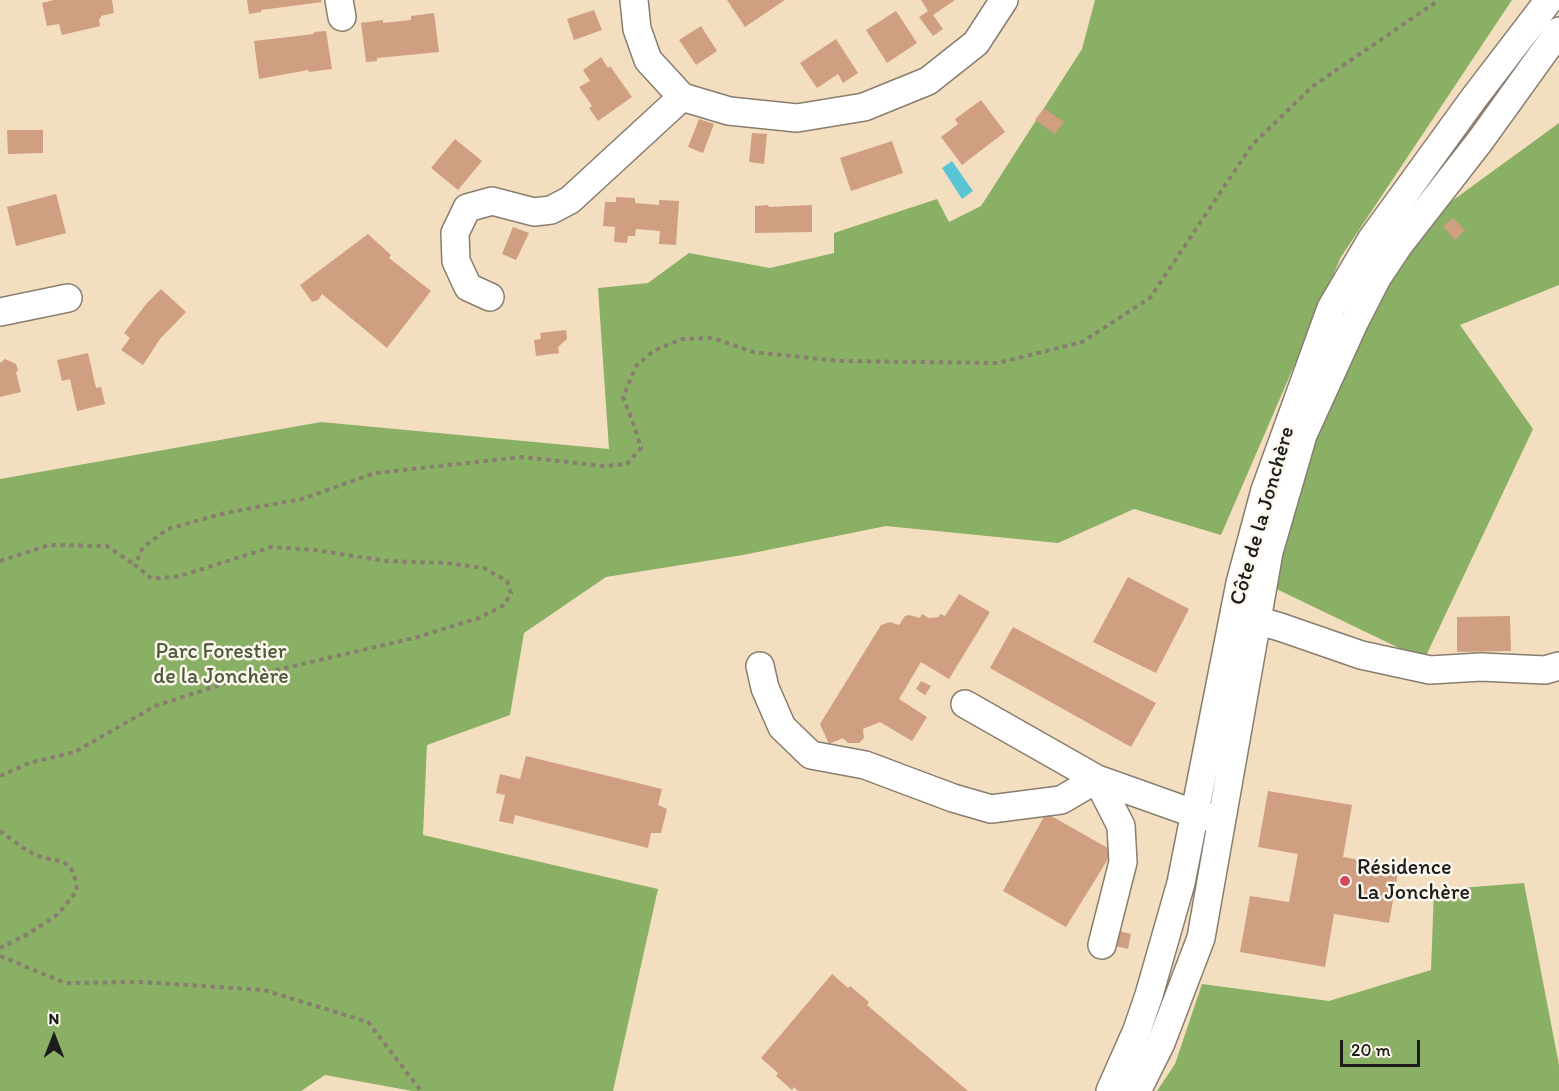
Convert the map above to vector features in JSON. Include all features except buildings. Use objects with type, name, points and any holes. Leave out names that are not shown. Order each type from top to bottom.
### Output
[{"type":"street","points":[[634,0],[637,29],[648,60],[682,97],[729,111],[797,118],[864,107],[927,81],[976,43],[1004,0]]},
{"type":"street","name":"Côte de la Jonchère","points":[[1137,1091],[1161,1043],[1201,938],[1222,820],[1247,617],[1240,583],[1265,490],[1331,308],[1371,240],[1474,98],[1549,0]]},
{"type":"street","name":"Côte de la Jonchère","points":[[1110,1091],[1137,1030],[1149,995],[1180,883],[1194,813],[1247,617],[1269,552],[1303,435],[1377,278],[1399,245],[1480,141],[1559,31]]},
{"type":"street","points":[[490,297],[468,287],[456,261],[455,233],[467,208],[492,201],[534,212],[552,210],[570,200],[682,97]]},
{"type":"street","points":[[0,312],[68,298]]},
{"type":"street","points":[[1247,617],[1361,655],[1430,670],[1481,668],[1545,670],[1559,666]]},
{"type":"street","points":[[760,666],[765,688],[782,727],[811,755],[865,765],[953,798],[991,809],[1061,800],[1097,779]]},
{"type":"street","points":[[965,704],[1097,779],[1194,813],[1222,820]]},
{"type":"street","points":[[1097,779],[1121,826],[1123,862],[1102,945]]},
{"type":"path","points":[[135,565],[143,547],[168,529],[225,513],[302,500],[375,473],[522,457],[605,466],[627,464],[640,448],[623,398],[636,366],[653,351],[682,339],[712,338],[753,352],[840,361],[998,363],[1082,342],[1150,298],[1252,145],[1313,86],[1439,0]]},
{"type":"path","points":[[0,561],[49,545],[107,546],[152,579],[180,576],[272,547],[315,550],[386,561],[446,563],[484,568],[507,581],[511,593],[504,605],[479,618],[414,638],[238,679],[154,706],[75,752],[29,763],[0,776]]},
{"type":"path","points":[[0,831],[34,854],[63,860],[76,876],[77,891],[57,915],[28,934],[0,948]]},
{"type":"path","points":[[0,956],[65,983],[141,982],[264,990],[368,1022],[421,1091]]},
{"type":"green space","name":"Parc Forestier de la Jonchère","points":[[1095,0],[1512,0],[1341,257],[1221,535],[1134,509],[1058,543],[886,526],[743,555],[606,577],[524,633],[510,715],[427,745],[423,835],[658,889],[613,1091],[412,1091],[325,1075],[301,1091],[0,1091],[0,479],[321,422],[609,449],[598,288],[648,283],[689,253],[770,268],[834,253],[834,233],[937,199],[949,222],[981,206],[1082,49]]},
{"type":"green space","points":[[1559,123],[1559,285],[1460,325],[1533,429],[1424,660],[1264,583],[1353,273]]},
{"type":"green space","points":[[1524,883],[1559,1065],[1559,1091],[1157,1091],[1175,1064],[1202,984],[1329,1001],[1431,970],[1434,890]]},
{"type":"water","points":[[952,161],[973,191],[962,199],[942,168]]},
{"type":"place","name":"Résidence La Jonchère","points":[[1345,881]]}]
